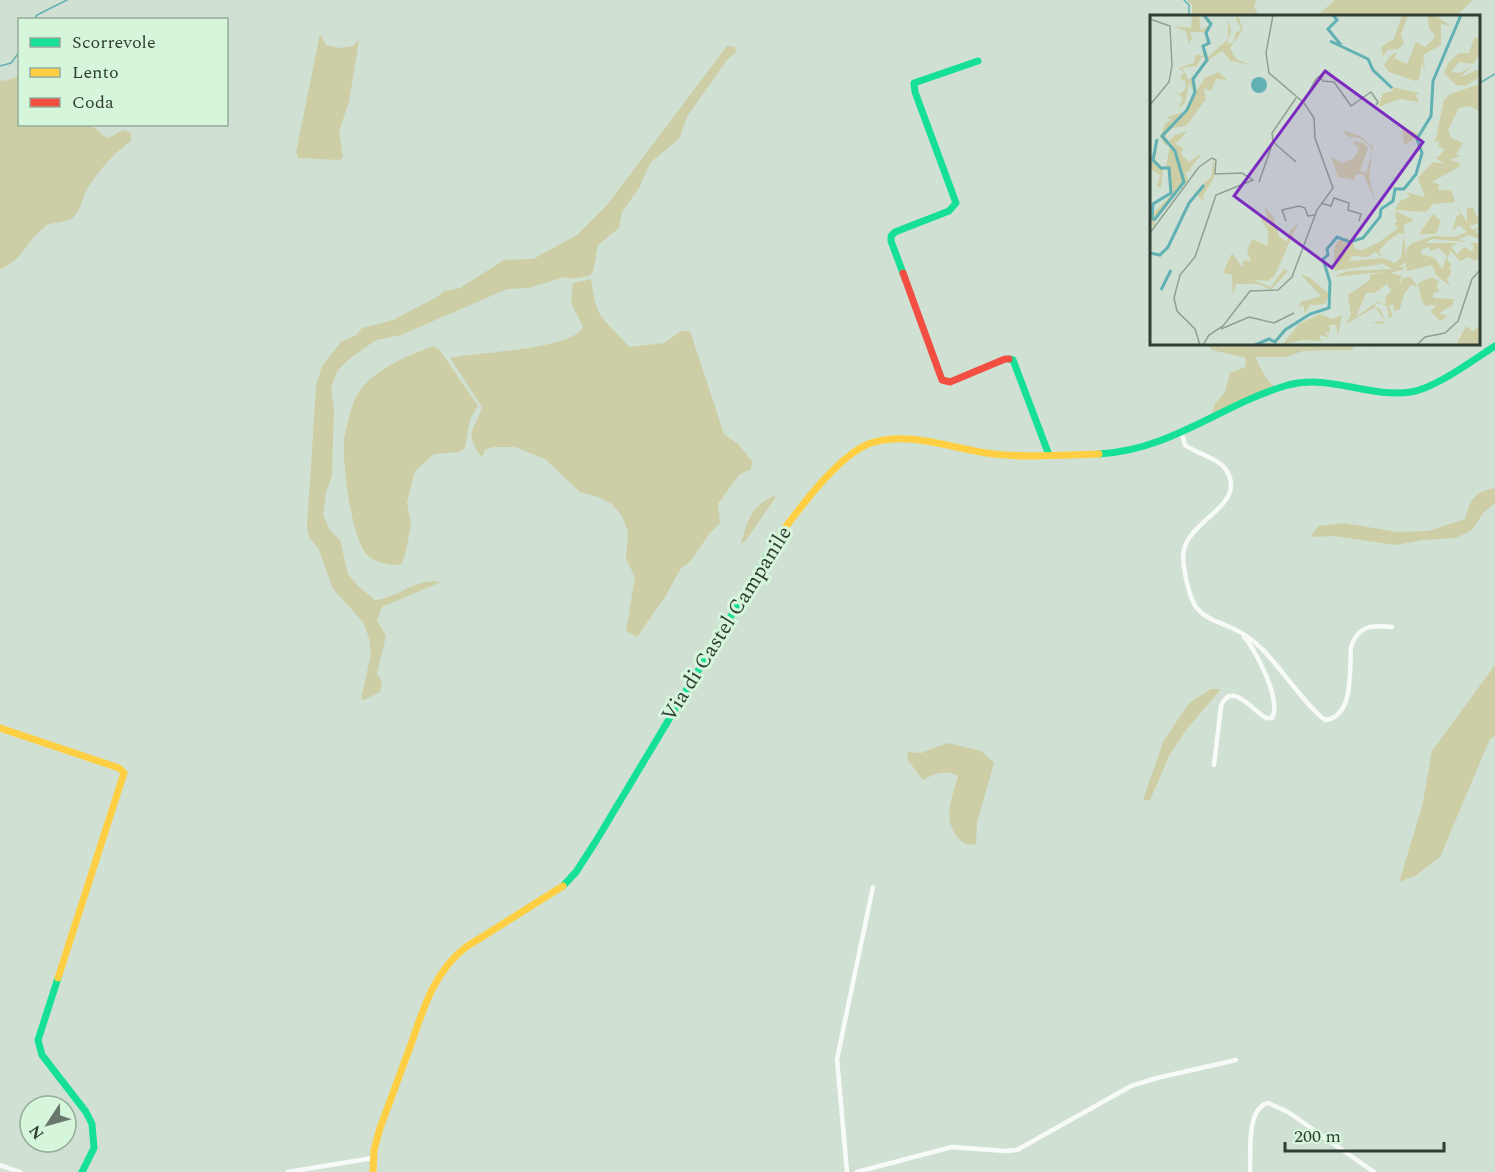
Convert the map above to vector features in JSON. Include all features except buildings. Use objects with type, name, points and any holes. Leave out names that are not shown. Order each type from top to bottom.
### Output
[{"type":"street","points":[[978,61],[914,83],[915,92],[956,203],[949,211],[896,231],[891,236],[891,241],[942,380],[950,382],[1005,359],[1012,359],[1016,364],[1049,454]]},
{"type":"street","name":"Via di Castel Campanile","points":[[373,1172],[373,1158],[379,1131],[428,998],[442,970],[459,952],[553,894],[573,875],[596,841],[768,551],[840,464],[863,446],[891,438],[990,454],[1090,454],[1126,451],[1143,447],[1262,395],[1304,382],[1332,383],[1386,394],[1413,392],[1427,387],[1495,346]]},
{"type":"street","points":[[1181,431],[1182,441],[1187,447],[1208,455],[1224,468],[1231,485],[1228,498],[1197,528],[1184,546],[1183,563],[1191,596],[1195,606],[1204,615],[1240,632],[1266,653],[1317,716],[1329,720],[1340,714],[1346,703],[1351,646],[1354,639],[1368,626],[1392,627]]},
{"type":"street","points":[[1214,765],[1221,706],[1225,699],[1237,696],[1266,718],[1272,717],[1275,712],[1273,696],[1261,666],[1251,646],[1240,632]]},
{"type":"street","points":[[0,728],[119,768],[124,773],[38,1040],[43,1057],[86,1112],[92,1124],[94,1148],[82,1172]]},
{"type":"street","points":[[847,1172],[837,1055],[873,887]]},
{"type":"street","points":[[856,1172],[952,1147],[1005,1152],[1020,1149],[1131,1086],[1236,1060]]},
{"type":"street","points":[[1250,1172],[1254,1116],[1265,1104],[1274,1104],[1281,1108],[1374,1172]]},
{"type":"street","points":[[288,1172],[373,1158]]},
{"type":"street","points":[[0,1165],[20,1172]]},
{"type":"green space","points":[[1187,0],[1256,0],[1254,7],[1258,15],[1192,15],[1192,5]]},
{"type":"green space","points":[[1335,0],[1473,0],[1457,15],[1314,15],[1319,14]]},
{"type":"green space","points":[[320,34],[326,45],[339,48],[353,46],[359,40],[349,102],[339,131],[343,157],[339,160],[298,158],[296,152]]},
{"type":"green space","points":[[727,46],[735,47],[736,52],[727,60],[688,115],[679,139],[651,162],[639,188],[622,212],[619,228],[598,245],[593,272],[589,276],[571,279],[565,277],[529,288],[507,289],[401,335],[376,340],[338,370],[331,387],[334,410],[332,476],[326,492],[323,515],[330,530],[340,540],[348,574],[375,600],[392,596],[424,582],[441,582],[382,607],[377,620],[386,636],[377,673],[382,682],[380,692],[364,700],[361,699],[371,654],[369,638],[363,622],[333,589],[319,550],[309,537],[307,527],[316,386],[322,366],[341,342],[356,335],[362,328],[393,320],[444,291],[460,288],[504,260],[533,259],[577,235],[607,205]]},
{"type":"green space","points":[[18,76],[18,126],[92,126],[109,138],[123,130],[131,133],[131,141],[96,175],[73,218],[47,225],[37,233],[14,261],[0,269],[0,80],[5,81]]},
{"type":"green space","points":[[591,279],[599,312],[629,347],[664,343],[681,331],[690,331],[724,434],[738,444],[752,461],[751,469],[739,475],[718,504],[720,523],[689,563],[681,568],[665,597],[637,637],[626,631],[635,577],[626,559],[628,532],[622,516],[612,504],[580,492],[545,459],[515,447],[494,447],[485,450],[482,458],[473,442],[472,432],[482,407],[450,358],[522,349],[561,341],[575,335],[583,327],[571,303],[573,283]]},
{"type":"green space","points":[[1209,345],[1356,345],[1351,350],[1303,351],[1286,357],[1256,357],[1264,374],[1275,387],[1211,414],[1215,404],[1225,392],[1230,373],[1245,367],[1246,358],[1212,350]]},
{"type":"green space","points":[[433,346],[439,349],[478,406],[470,419],[465,448],[459,452],[434,454],[415,471],[407,503],[411,525],[405,556],[401,564],[378,562],[367,555],[361,546],[352,517],[344,465],[344,439],[348,423],[357,395],[372,378],[391,364]]},
{"type":"green space","points":[[1495,488],[1495,503],[1483,513],[1472,530],[1456,538],[1423,540],[1396,545],[1334,536],[1310,537],[1318,526],[1344,523],[1397,532],[1428,531],[1465,519],[1474,498],[1482,492]]},
{"type":"green space","points":[[773,496],[776,497],[741,544],[745,528],[755,510]]},
{"type":"green space","points":[[1495,665],[1495,736],[1490,739],[1440,857],[1415,876],[1399,882],[1422,807],[1432,751]]},
{"type":"green space","points":[[1211,689],[1221,689],[1186,730],[1169,756],[1150,800],[1143,800],[1163,742],[1189,703]]},
{"type":"green space","points":[[947,743],[981,751],[994,763],[977,823],[976,844],[964,843],[952,828],[949,813],[958,776],[944,773],[923,780],[907,759],[908,752],[921,753]]},
{"type":"waterway","points":[[35,18],[67,0]]},
{"type":"waterway","points":[[1184,0],[1189,5],[1189,15]]},
{"type":"waterway","points":[[0,66],[11,63],[18,54]]},
{"type":"waterway","points":[[1480,83],[1495,74]]},
{"type":"traffic: fast","points":[[903,273],[891,236],[895,232],[949,211],[956,203],[915,92],[914,83],[978,61]]},
{"type":"traffic: fast","points":[[1099,454],[1125,451],[1150,444],[1264,393],[1288,385],[1319,382],[1380,392],[1411,392],[1432,385],[1454,373],[1495,346]]},
{"type":"traffic: fast","points":[[1009,359],[1013,360],[1049,455]]},
{"type":"traffic: fast","points":[[563,886],[576,872],[596,841],[779,536]]},
{"type":"traffic: fast","points":[[58,978],[38,1040],[42,1055],[86,1112],[92,1124],[94,1148],[82,1172]]},
{"type":"traffic: slow","points":[[779,536],[833,470],[846,458],[871,443],[901,439],[1007,455],[1099,454]]},
{"type":"traffic: slow","points":[[0,728],[119,768],[124,773],[58,978]]},
{"type":"traffic: slow","points":[[373,1172],[374,1150],[380,1128],[424,1008],[445,968],[466,947],[563,886]]},
{"type":"traffic: jam","points":[[903,273],[942,380],[950,382],[1009,359]]}]
